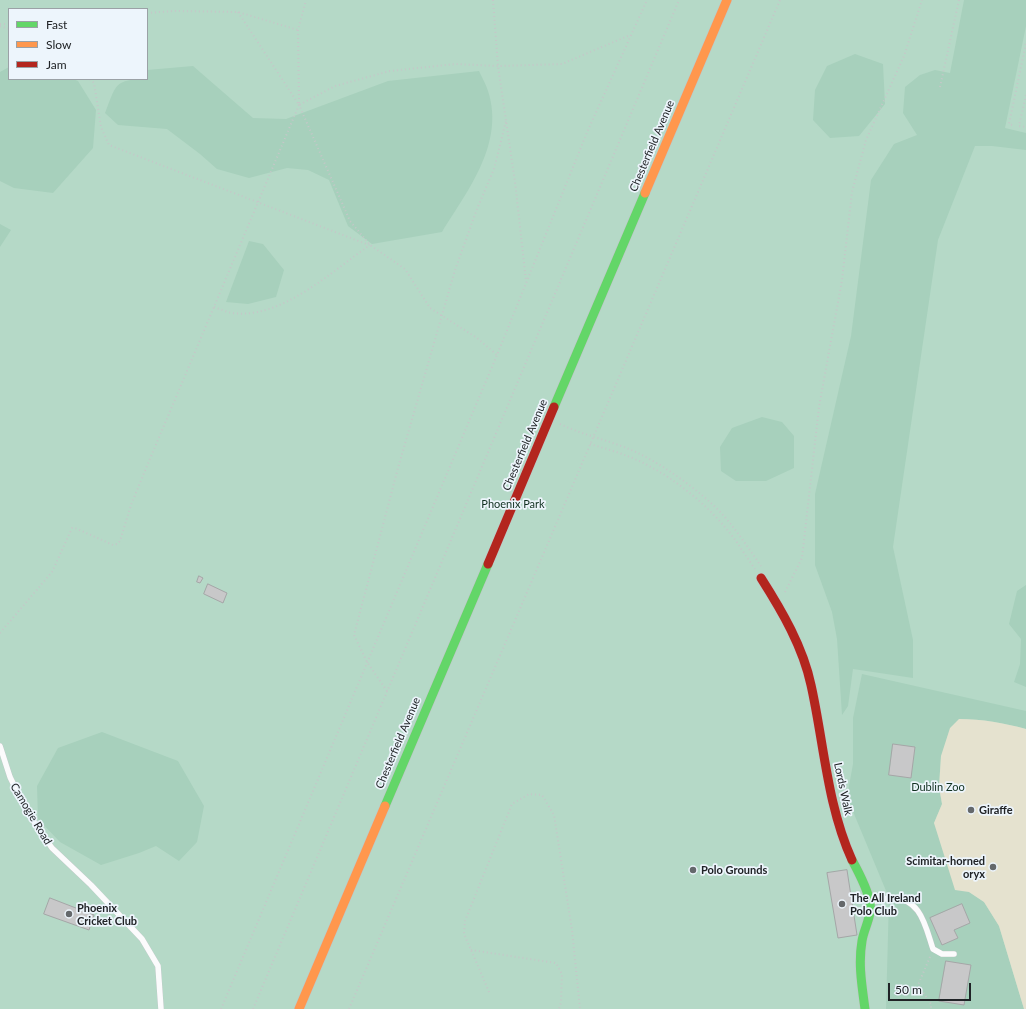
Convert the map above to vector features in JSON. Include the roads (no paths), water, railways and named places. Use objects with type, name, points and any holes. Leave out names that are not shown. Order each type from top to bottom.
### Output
[{"type":"street","name":"Chesterfield Avenue","points":[[299,1009],[727,0]]},
{"type":"street","name":"Lords Walk","points":[[762,574],[800,649],[810,684],[836,817],[843,840],[860,876],[870,902],[870,917],[862,940],[860,957],[860,975],[864,1009]]},
{"type":"lane","name":"Camogie Road","points":[[0,746],[10,777],[28,812],[52,848],[92,885],[142,939],[158,966],[161,1009]]},
{"type":"lane","points":[[870,902],[889,898],[903,900],[914,905],[921,915],[933,949],[942,954],[954,954]]},
{"type":"place","name":"Giraffe","points":[[971,810]]},
{"type":"place","name":"Scimitar-horned oryx","points":[[993,867]]},
{"type":"place","name":"Polo Grounds","points":[[693,870]]},
{"type":"place","name":"The All Ireland Polo Club","points":[[842,904]]},
{"type":"place","name":"Phoenix Cricket Club","points":[[69,914]]},
{"type":"park label","name":"Phoenix Park","points":[[513,504]]},
{"type":"park label","name":"Dublin Zoo","points":[[938,787]]}]
